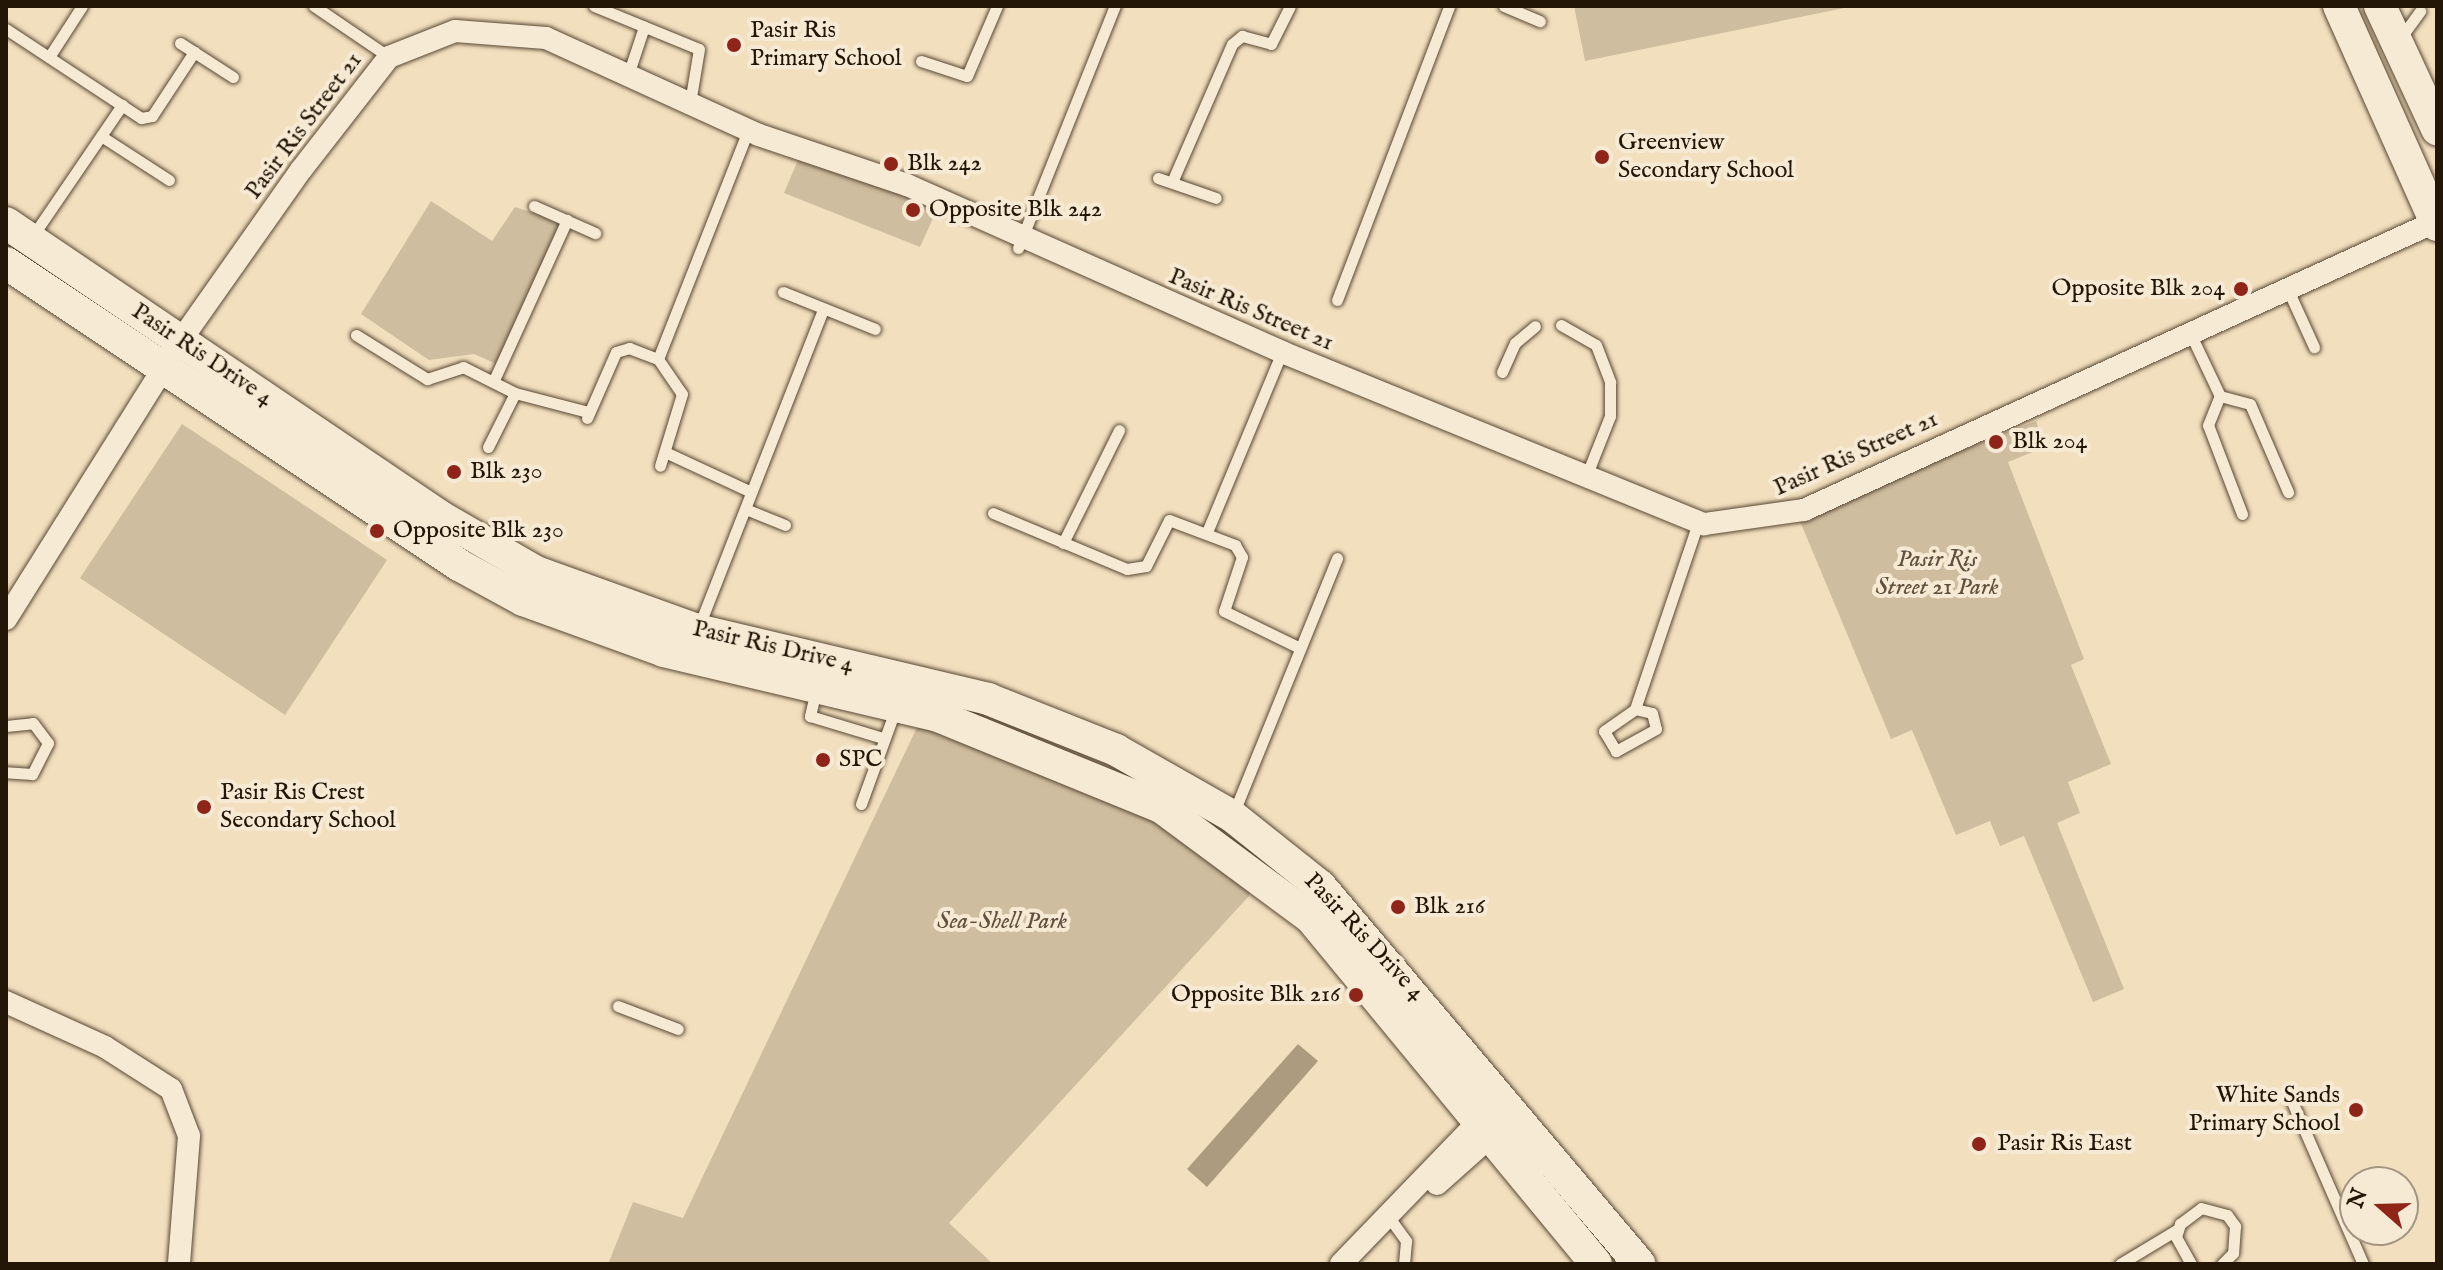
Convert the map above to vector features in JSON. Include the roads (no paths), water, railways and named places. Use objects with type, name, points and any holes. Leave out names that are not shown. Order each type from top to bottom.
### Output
[{"type":"street","points":[[2339,6],[2437,223]]},
{"type":"street","points":[[2380,6],[2437,129]]},
{"type":"street","name":"Pasir Ris Street 21","points":[[6,619],[181,340],[389,57],[455,31],[546,38],[748,130],[818,157],[825,167],[1062,258],[1585,479],[1698,523],[1804,510],[2437,223]]},
{"type":"street","name":"Pasir Ris Drive 4","points":[[16,249],[181,340],[510,559],[693,644]]},
{"type":"street","name":"Pasir Ris Drive 4","points":[[16,249],[164,368],[459,565],[523,600],[820,675],[902,691],[988,699],[1116,750],[1232,816],[1320,886],[1510,1106],[1640,1264]]},
{"type":"street","name":"Pasir Ris Drive 4","points":[[902,691],[1097,775],[1219,845],[1311,918],[1596,1264]]},
{"type":"street","points":[[6,1002],[105,1047],[171,1089],[189,1136],[179,1264]]},
{"type":"street","points":[[1341,1264],[1392,1221],[1510,1106]]},
{"type":"street","points":[[1357,1264],[1392,1221]]},
{"type":"lane","points":[[49,57],[82,6]]},
{"type":"lane","points":[[314,6],[389,57]]},
{"type":"lane","points":[[594,6],[699,49],[702,64],[690,103]]},
{"type":"lane","points":[[921,61],[967,76],[997,6]]},
{"type":"lane","points":[[1020,241],[1115,6]]},
{"type":"lane","points":[[1172,182],[1232,44],[1242,36],[1271,44],[1290,6]]},
{"type":"lane","points":[[1337,300],[1449,6]]},
{"type":"lane","points":[[1504,6],[1540,21]]},
{"type":"lane","points":[[2397,42],[2420,11]]},
{"type":"lane","points":[[628,75],[644,27]]},
{"type":"lane","points":[[6,29],[141,118],[152,116],[194,52]]},
{"type":"lane","points":[[180,43],[233,77]]},
{"type":"lane","points":[[16,249],[122,105]]},
{"type":"lane","points":[[658,359],[748,130]]},
{"type":"lane","points":[[101,136],[169,180]]},
{"type":"lane","points":[[1158,178],[1216,198]]},
{"type":"lane","points":[[534,206],[595,233]]},
{"type":"lane","points":[[494,380],[567,220]]},
{"type":"lane","points":[[2288,290],[2314,347]]},
{"type":"lane","points":[[783,292],[875,329]]},
{"type":"lane","points":[[693,644],[748,510],[751,492],[823,309]]},
{"type":"lane","points":[[1561,325],[1596,345],[1610,382],[1610,416],[1585,479]]},
{"type":"lane","points":[[1502,372],[1515,343],[1535,326]]},
{"type":"lane","points":[[356,335],[427,379],[463,367],[515,393],[588,415],[616,352],[629,348],[658,359],[682,394],[660,466]]},
{"type":"lane","points":[[2191,335],[2220,396],[2208,425],[2242,514]]},
{"type":"lane","points":[[1207,532],[1282,352]]},
{"type":"lane","points":[[488,447],[515,393]]},
{"type":"lane","points":[[2220,396],[2250,404],[2288,492]]},
{"type":"lane","points":[[1063,543],[1119,430]]},
{"type":"lane","points":[[665,452],[751,492]]},
{"type":"lane","points":[[748,510],[785,525]]},
{"type":"lane","points":[[993,513],[1138,571],[1169,520],[1207,532],[1240,550],[1224,601],[1230,619],[1300,648]]},
{"type":"lane","points":[[1635,709],[1652,713],[1656,729],[1616,751],[1605,742],[1606,726],[1635,709],[1698,523]]},
{"type":"lane","points":[[1219,845],[1337,558]]},
{"type":"lane","points":[[820,675],[810,716],[883,738]]},
{"type":"lane","points":[[861,804],[902,691]]},
{"type":"lane","points":[[6,726],[33,723],[48,743],[48,755],[32,774],[6,772]]},
{"type":"lane","points":[[618,1006],[678,1029]]},
{"type":"lane","points":[[2290,1097],[2363,1264]]},
{"type":"lane","points":[[2120,1264],[2178,1229],[2201,1208],[2227,1215],[2237,1240],[2222,1264]]},
{"type":"lane","points":[[1392,1221],[1408,1251],[1404,1264]]},
{"type":"lane","points":[[2178,1229],[2178,1250],[2191,1264]]},
{"type":"place","name":"Pasir Ris Primary School","points":[[734,45]]},
{"type":"place","name":"Greenview Secondary School","points":[[1602,157]]},
{"type":"place","name":"Blk 242","points":[[891,164]]},
{"type":"place","name":"Opposite Blk 242","points":[[913,210]]},
{"type":"place","name":"Opposite Blk 204","points":[[2241,289]]},
{"type":"place","name":"Blk 204","points":[[1996,442]]},
{"type":"place","name":"Blk 230","points":[[454,472]]},
{"type":"place","name":"Opposite Blk 230","points":[[377,531]]},
{"type":"place","name":"SPC","points":[[823,760]]},
{"type":"place","name":"Pasir Ris Crest Secondary School","points":[[204,807]]},
{"type":"place","name":"Blk 216","points":[[1398,907]]},
{"type":"place","name":"Opposite Blk 216","points":[[1356,995]]},
{"type":"place","name":"White Sands Primary School","points":[[2356,1110]]},
{"type":"place","name":"Pasir Ris East","points":[[1979,1144]]},
{"type":"park label","name":"Pasir Ris Street 21 Park","points":[[1937,574]]},
{"type":"park label","name":"Sea-Shell Park","points":[[1002,922]]}]
